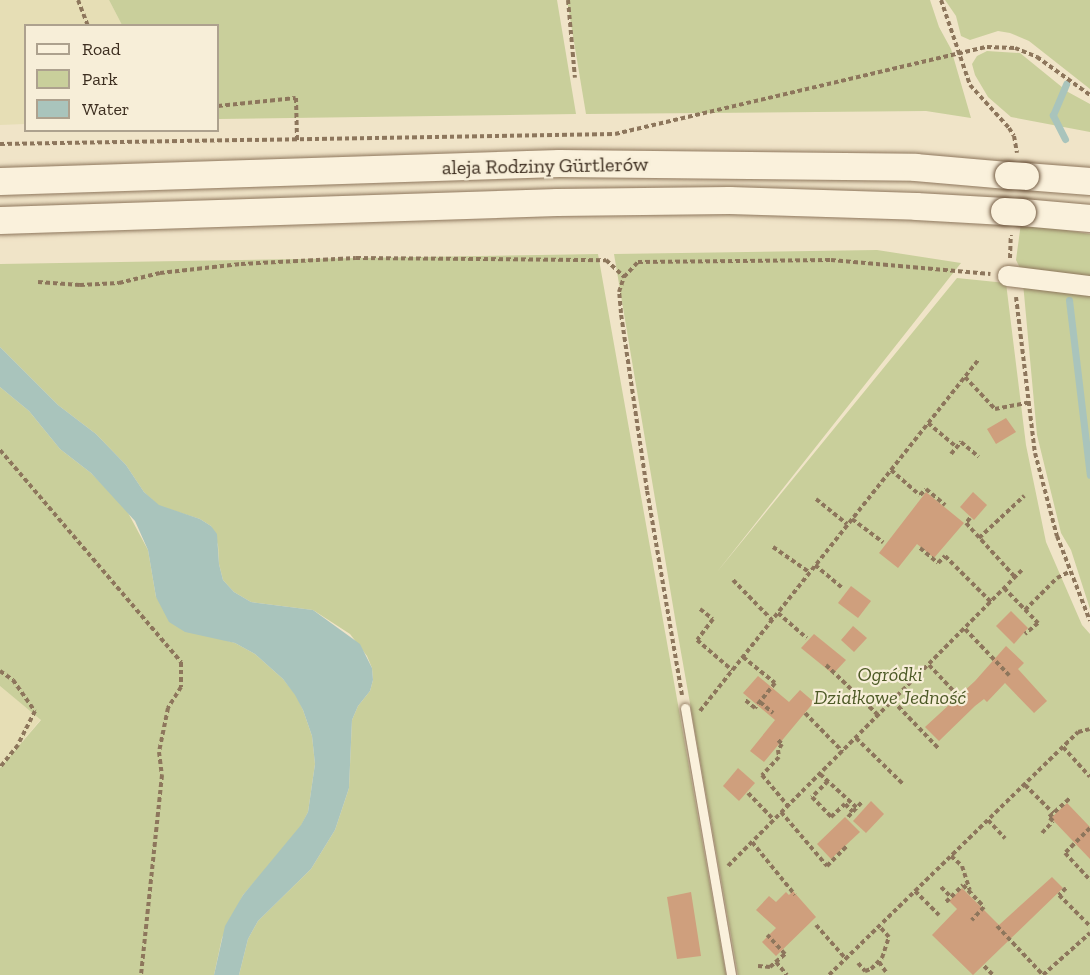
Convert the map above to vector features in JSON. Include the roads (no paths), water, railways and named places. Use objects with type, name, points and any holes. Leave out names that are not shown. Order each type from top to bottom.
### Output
[{"type":"main road","name":"aleja Rodziny Gürtlerów","points":[[0,181],[560,163],[915,167],[1016,171],[1090,181]]},
{"type":"main road","name":"aleja Rodziny Gürtlerów","points":[[0,220],[546,203],[729,200],[1013,218],[1090,218]]},
{"type":"street","points":[[1008,276],[1090,286]]},
{"type":"lane","points":[[685,708],[731,975]]},
{"type":"water","points":[[0,347],[58,405],[96,434],[126,465],[144,492],[159,505],[200,519],[211,526],[217,534],[219,564],[223,580],[234,592],[251,602],[313,610],[360,644],[372,668],[373,680],[370,691],[358,706],[352,720],[349,788],[335,830],[311,869],[258,921],[248,939],[239,975],[214,975],[225,926],[243,895],[301,825],[308,812],[315,764],[312,736],[303,710],[283,679],[255,654],[235,643],[185,632],[169,622],[156,597],[148,550],[135,521],[91,473],[60,449],[29,411],[0,387]]},
{"type":"waterway","points":[[1065,139],[1053,115],[1066,84]]},
{"type":"waterway","points":[[1069,300],[1090,475]]},
{"type":"park label","name":"Ogródki Działkowe Jedność","points":[[890,686]]}]
